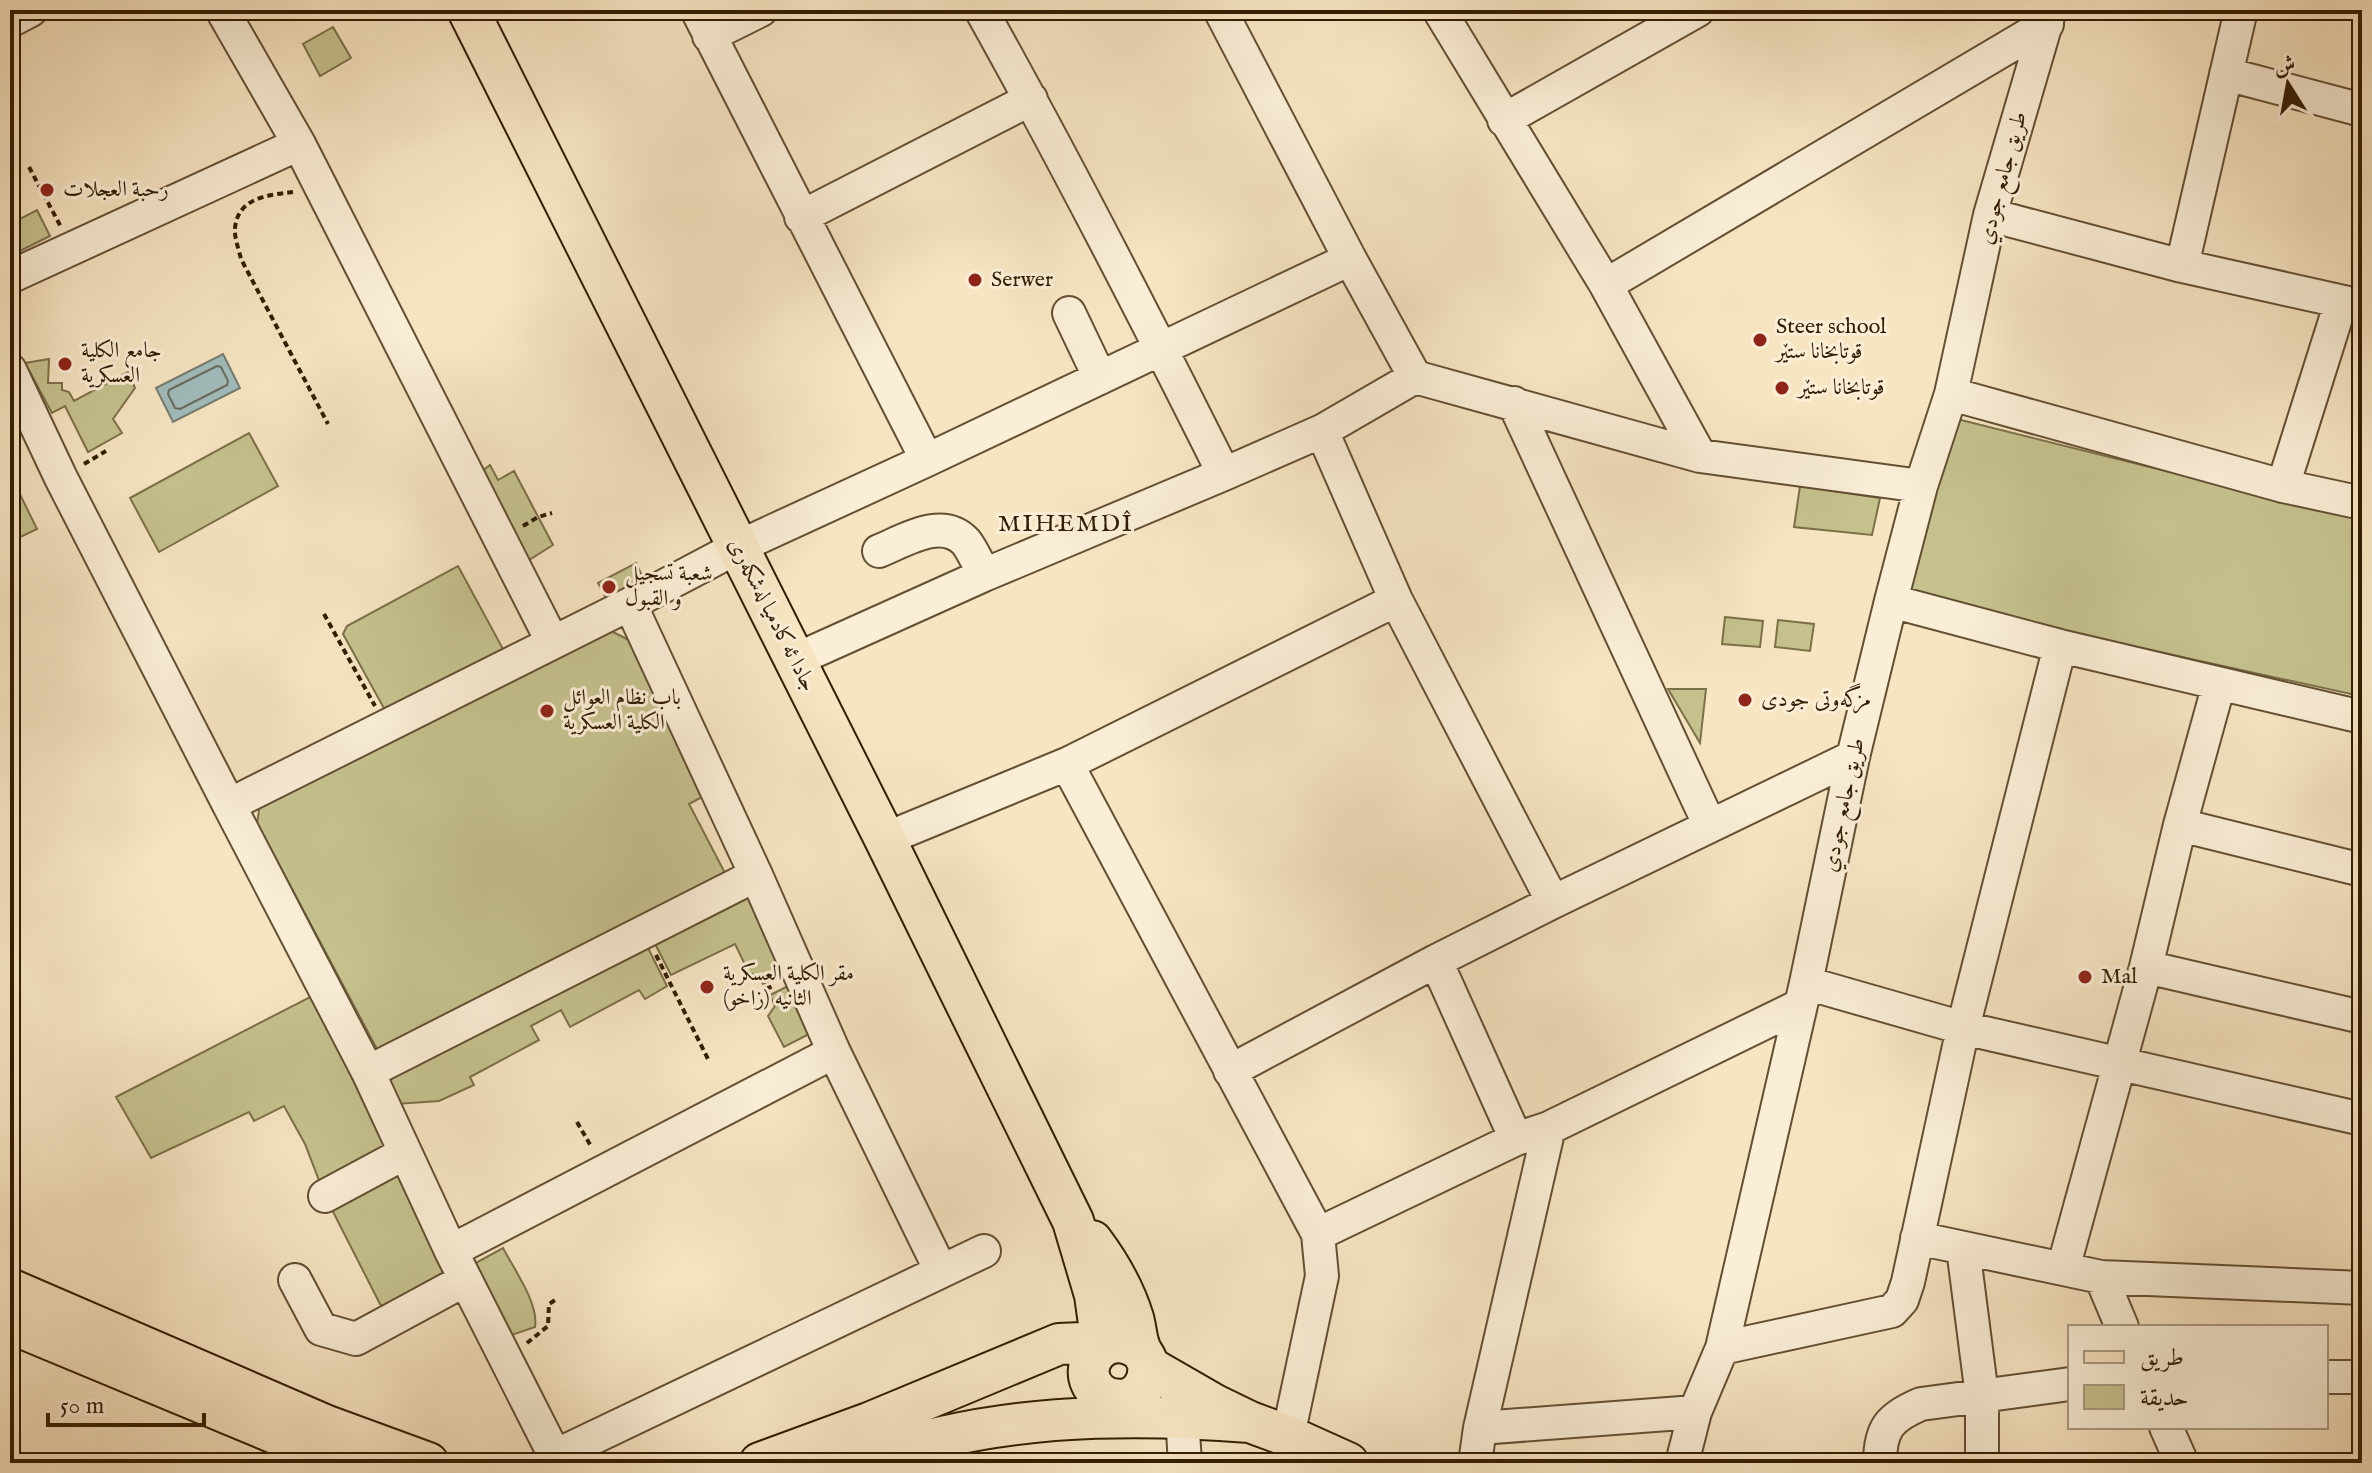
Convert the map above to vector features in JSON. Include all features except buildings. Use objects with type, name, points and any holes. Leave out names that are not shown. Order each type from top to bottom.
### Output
[{"type":"main road","name":"جادا ئه‌كادميا له‌شكه‌رى","points":[[468,10],[885,839],[1073,1221],[1102,1254],[1124,1293],[1134,1321],[1123,1368]]},
{"type":"main road","points":[[10,1289],[328,1451]]},
{"type":"main road","points":[[10,1323],[328,1451],[428,1463]]},
{"type":"main road","points":[[760,1463],[869,1423],[1059,1344],[1082,1343],[1123,1368],[1182,1416]]},
{"type":"main road","points":[[1079,1419],[1095,1406],[1123,1368]]},
{"type":"main road","points":[[1123,1368],[1348,1463]]},
{"type":"main road","points":[[878,1459],[942,1437],[1032,1422],[1182,1416],[1250,1422]]},
{"type":"street","points":[[10,21],[31,10]]},
{"type":"street","points":[[222,10],[299,144],[552,641]]},
{"type":"street","points":[[761,10],[703,23],[927,460]]},
{"type":"street","points":[[981,10],[1162,349],[1224,474]]},
{"type":"street","points":[[1220,10],[1415,377]]},
{"type":"street","points":[[1439,10],[1606,285],[1700,456]]},
{"type":"street","points":[[1504,120],[1647,22],[1698,10]]},
{"type":"street","points":[[2182,266],[2241,10]]},
{"type":"street","points":[[1606,285],[2048,17]]},
{"type":"street","name":"طريق جامع جودي","points":[[1682,1463],[1695,1412],[1722,1348],[1853,757],[1891,601],[1921,486],[1951,394],[1990,215],[2048,17]]},
{"type":"street","points":[[2226,74],[2362,110]]},
{"type":"street","points":[[801,217],[1031,99]]},
{"type":"street","points":[[10,277],[299,144]]},
{"type":"street","points":[[1990,215],[2182,266],[2351,304],[2283,486]]},
{"type":"street","points":[[229,805],[738,547],[1350,259]]},
{"type":"street","points":[[1069,313],[1100,378]]},
{"type":"street","points":[[10,370],[61,478],[368,1072],[465,1280],[555,1456],[984,1251]]},
{"type":"street","points":[[795,660],[984,575],[1322,431],[1415,377],[1700,456],[1921,486]]},
{"type":"street","points":[[1951,394],[2283,486],[2362,503]]},
{"type":"street","points":[[1514,403],[1710,826]]},
{"type":"street","points":[[1322,431],[1396,600],[1553,902]]},
{"type":"street","points":[[879,551],[926,531],[940,530],[955,534],[966,542],[984,575]]},
{"type":"street","points":[[885,839],[1067,764],[1396,600]]},
{"type":"street","points":[[1891,601],[2060,646],[2362,717]]},
{"type":"street","points":[[630,604],[834,1052],[941,1271]]},
{"type":"street","points":[[1722,1348],[1892,1311],[1902,1300],[1963,1028],[2060,646]]},
{"type":"street","points":[[2063,1269],[2219,684]]},
{"type":"street","points":[[1230,1071],[1553,902],[1853,757]]},
{"type":"street","points":[[1067,764],[1318,1234],[1322,1276],[1288,1436]]},
{"type":"street","points":[[2180,825],[2362,870]]},
{"type":"street","points":[[368,1072],[756,875]]},
{"type":"street","points":[[1436,961],[1516,1139]]},
{"type":"street","points":[[2146,967],[2362,1017]]},
{"type":"street","points":[[1318,1234],[1516,1139],[1549,1128],[1802,994],[2362,1119]]},
{"type":"street","points":[[451,1251],[834,1052]]},
{"type":"street","points":[[1475,1463],[1480,1428],[1549,1128]]},
{"type":"street","points":[[325,1196],[405,1153]]},
{"type":"street","points":[[1917,1238],[2101,1277],[2362,1288]]},
{"type":"street","points":[[1963,1248],[1982,1396],[1982,1463]]},
{"type":"street","points":[[2101,1277],[2121,1325]]},
{"type":"street","points":[[295,1280],[321,1329],[356,1339],[465,1280]]},
{"type":"street","points":[[2328,1377],[2362,1377]]},
{"type":"street","points":[[1880,1463],[1881,1438],[1890,1422],[1921,1404],[2068,1384]]},
{"type":"street","points":[[1480,1428],[1695,1412]]},
{"type":"street","points":[[1182,1416],[1185,1463]]},
{"type":"street","points":[[2167,1429],[2182,1463]]},
{"type":"path","points":[[29,167],[59,221],[66,242],[50,258]]},
{"type":"path","points":[[327,198],[297,191],[257,197],[240,210],[234,229],[241,259],[328,424]]},
{"type":"path","points":[[501,540],[538,517],[552,513]]},
{"type":"path","points":[[324,614],[385,726]]},
{"type":"path","points":[[644,932],[709,1061]]},
{"type":"path","points":[[504,1356],[533,1340],[548,1326],[549,1304],[557,1299]]},
{"type":"green space","points":[[333,27],[351,58],[320,76],[303,44]]},
{"type":"green space","points":[[37,210],[50,236],[10,256],[10,224]]},
{"type":"green space","points":[[49,359],[48,383],[62,383],[62,390],[69,392],[74,401],[128,372],[135,388],[113,419],[122,433],[88,452],[65,406],[52,413],[25,363]]},
{"type":"green space","points":[[1945,416],[2362,520],[2362,672],[2358,689],[2351,694],[1907,597]]},
{"type":"green space","points":[[249,433],[278,486],[159,552],[130,498]]},
{"type":"green space","points":[[490,465],[498,480],[514,471],[553,545],[521,565],[470,480]]},
{"type":"green space","points":[[10,474],[37,529],[10,542]]},
{"type":"green space","points":[[1800,486],[1880,498],[1872,535],[1794,527]]},
{"type":"green space","points":[[636,563],[646,584],[609,604],[598,583]]},
{"type":"green space","points":[[458,566],[503,649],[386,712],[343,634],[347,626]]},
{"type":"green space","points":[[1725,617],[1763,621],[1760,647],[1722,644]]},
{"type":"green space","points":[[1778,620],[1814,624],[1810,651],[1775,647]]},
{"type":"green space","points":[[609,630],[629,640],[702,797],[689,804],[725,873],[378,1051],[257,823],[260,804]]},
{"type":"green space","points":[[1668,689],[1706,689],[1700,743]]},
{"type":"green space","points":[[750,895],[787,971],[763,984],[759,976],[749,973],[735,944],[671,975],[654,942]]},
{"type":"green space","points":[[647,946],[667,986],[645,999],[639,990],[570,1027],[561,1010],[531,1026],[539,1040],[470,1077],[474,1085],[439,1101],[396,1104],[382,1076]]},
{"type":"green space","points":[[792,984],[815,1031],[784,1047],[768,1016],[775,1006],[770,995]]},
{"type":"green space","points":[[312,996],[443,1265],[441,1277],[386,1308],[380,1304],[325,1196],[305,1144],[284,1106],[254,1121],[249,1112],[151,1158],[116,1097]]},
{"type":"green space","points":[[503,1248],[525,1287],[535,1318],[535,1327],[506,1337],[472,1265]]},
{"type":"water","points":[[223,354],[240,388],[173,422],[156,388]]},
{"type":"place","name":"رحبة العجلات","points":[[47,190]]},
{"type":"place","name":"Serwer","points":[[975,280]]},
{"type":"place","name":"Steer school قوتابخانا ستێر","points":[[1760,340]]},
{"type":"place","name":"جامع الكلية العسكرية","points":[[65,364]]},
{"type":"place","name":"قوتابخانا ستێر","points":[[1782,388]]},
{"type":"place","name":"شعبة تسجيل و القبول","points":[[609,587]]},
{"type":"place","name":"مزگەوتی جودی","points":[[1745,700]]},
{"type":"place","name":"باب نظام العوائل الكلية العسكرية","points":[[547,711]]},
{"type":"place","name":"Mal","points":[[2085,977]]},
{"type":"place","name":"مقر الكلية العسكرية الثانيه (زاخو)","points":[[707,987]]},
{"type":"district","name":"MIHEMDÎ","points":[[1066,524]]}]
